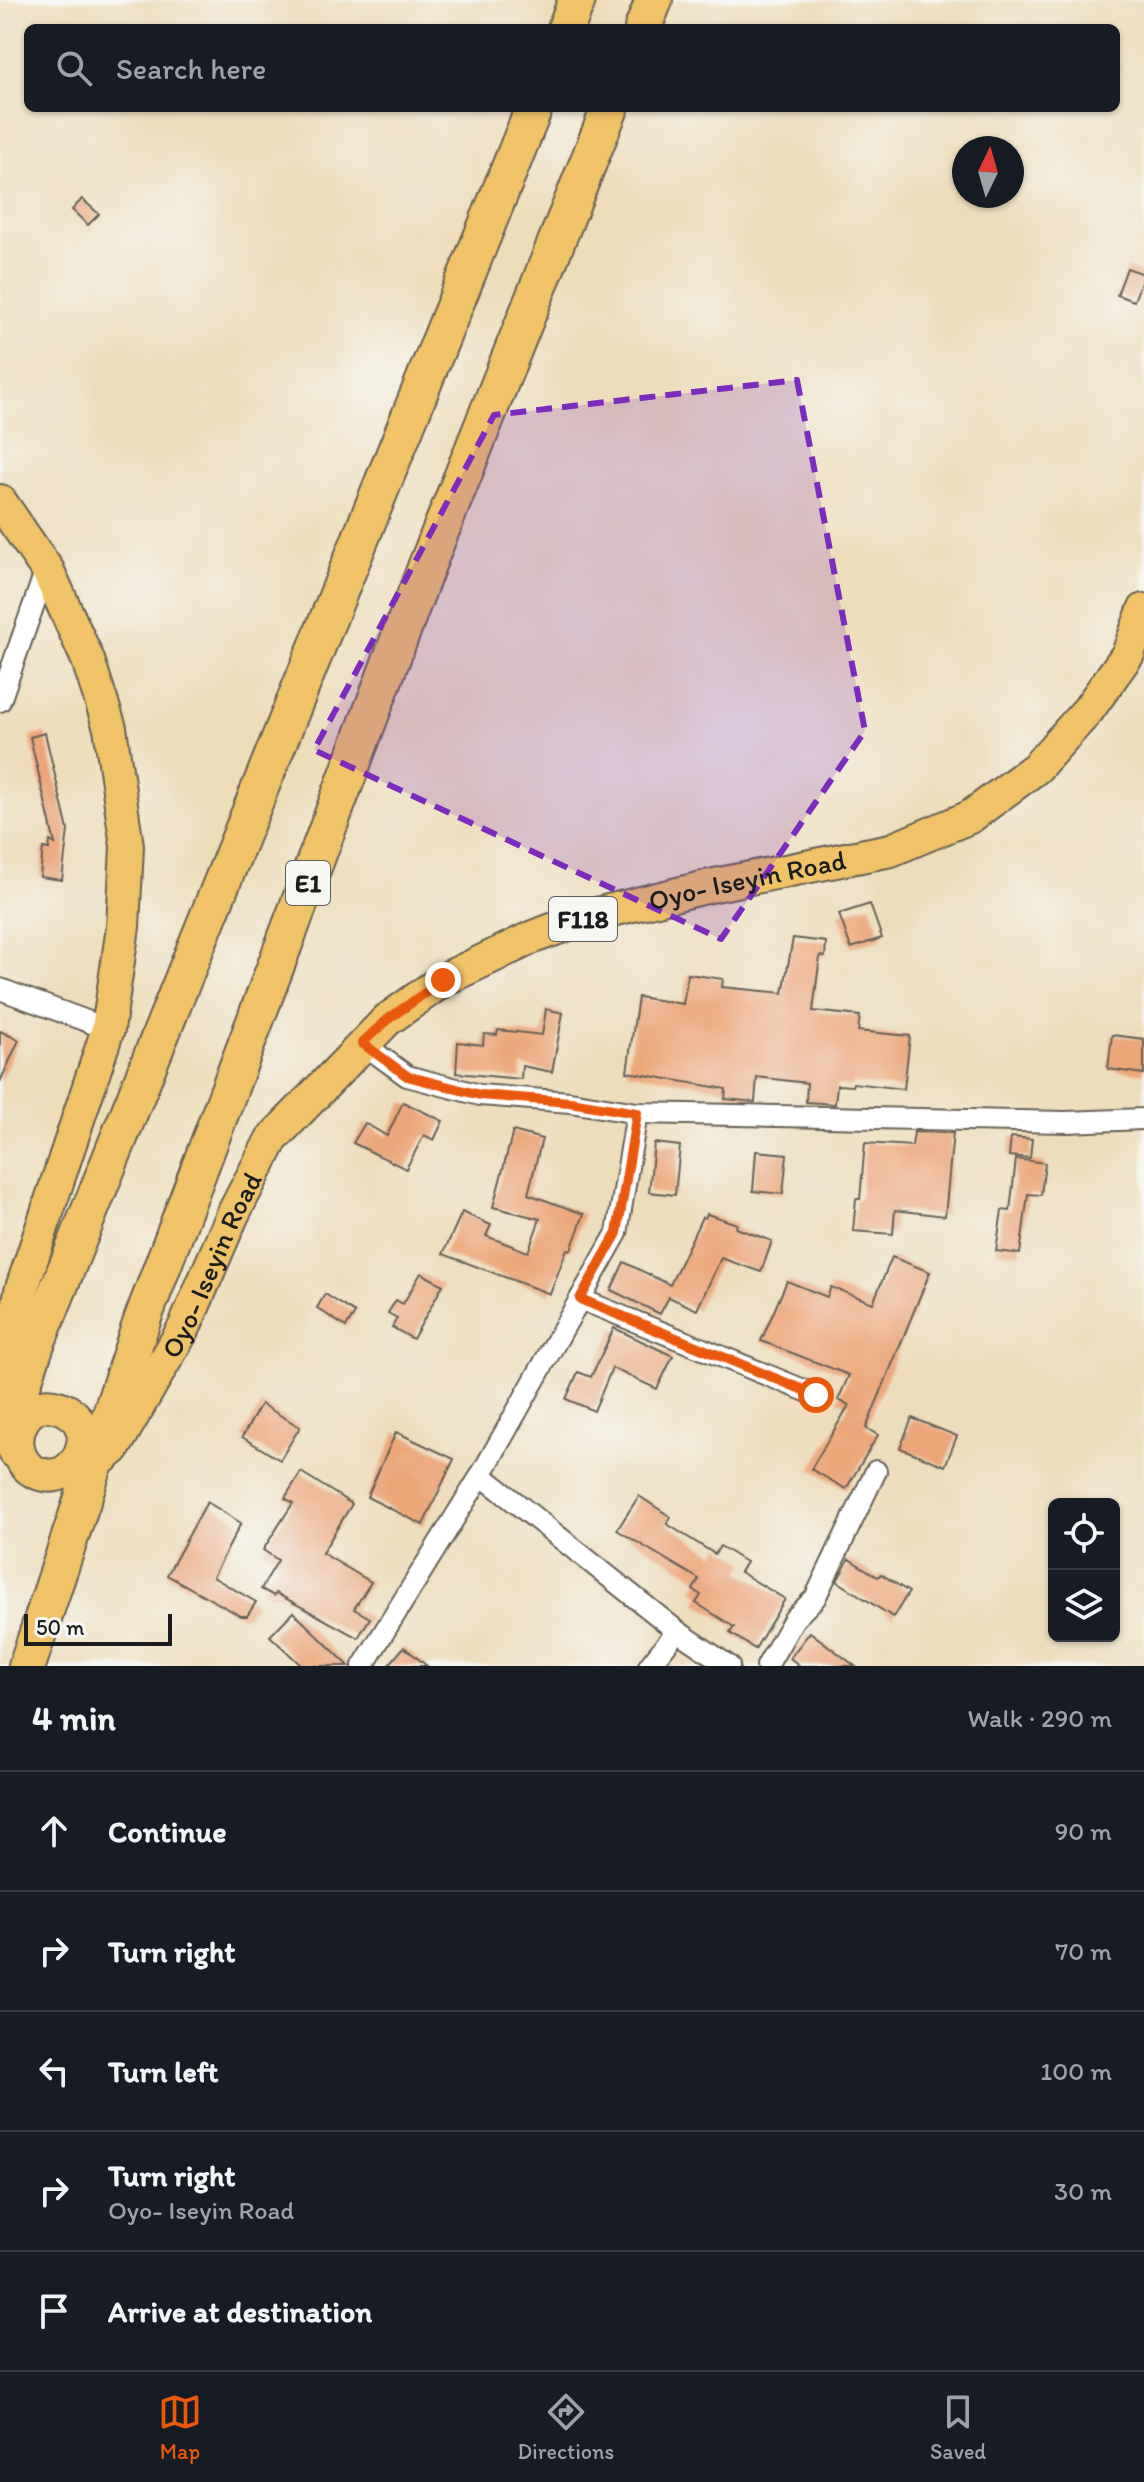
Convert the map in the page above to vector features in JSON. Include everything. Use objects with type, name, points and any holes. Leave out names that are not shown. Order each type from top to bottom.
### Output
[{"type":"highway","points":[[568,24],[577,0]]},
{"type":"highway","points":[[645,24],[654,0]]},
{"type":"highway","points":[[18,1419],[36,1344],[532,112]]},
{"type":"highway","name":"E1","points":[[27,1666],[78,1448],[112,1413],[143,1318],[427,565],[608,112]]},
{"type":"main road","points":[[0,501],[48,571],[88,660],[110,728],[127,846],[123,927],[108,1029],[21,1291],[13,1335],[21,1462],[41,1475],[78,1448],[94,1417],[129,1408],[145,1399]]},
{"type":"main road","name":"Oyo- Iseyin Road","points":[[78,1448],[114,1448],[184,1328],[233,1214],[272,1139],[387,1020],[443,980],[533,937],[596,914],[710,886],[891,850],[970,817],[1036,768],[1088,710],[1128,654],[1144,610]]},
{"type":"main road","points":[[18,1419],[54,1406],[78,1448]]},
{"type":"street","points":[[0,701],[42,581]]},
{"type":"street","points":[[0,989],[108,1029]]},
{"type":"street","points":[[362,1043],[407,1076],[480,1095],[570,1102],[637,1113],[1066,1122],[1144,1119]]},
{"type":"street","points":[[363,1666],[481,1475],[617,1233],[637,1113]]},
{"type":"street","points":[[580,1299],[816,1395]]},
{"type":"street","points":[[767,1666],[794,1619],[815,1598],[876,1471]]},
{"type":"street","points":[[481,1475],[677,1631],[729,1666]]},
{"type":"street","points":[[649,1666],[677,1631]]},
{"type":"highlighted area","points":[[797,380],[865,731],[721,939],[314,750],[494,415]]},
{"type":"building","points":[[82,199],[99,214],[88,225],[72,210]]},
{"type":"building","points":[[1127,268],[1144,274],[1134,301],[1117,295]]},
{"type":"building","points":[[45,733],[68,830],[62,880],[40,877],[43,848],[49,849],[50,841],[55,844],[30,737]]},
{"type":"building","points":[[870,904],[882,938],[851,948],[839,914]]},
{"type":"building","points":[[793,938],[826,942],[825,957],[820,956],[813,1011],[860,1016],[858,1031],[910,1036],[904,1089],[853,1083],[852,1086],[837,1085],[835,1104],[806,1102],[807,1083],[757,1077],[755,1102],[725,1099],[726,1089],[627,1072],[638,997],[683,1004],[688,974],[723,979],[722,987],[783,993]]},
{"type":"building","points":[[546,1009],[563,1013],[552,1072],[522,1066],[521,1079],[456,1073],[458,1042],[483,1045],[484,1034],[497,1035],[498,1030],[542,1035]]},
{"type":"building","points":[[0,1031],[19,1040],[0,1082]]},
{"type":"building","points":[[1112,1035],[1144,1039],[1144,1074],[1108,1069]]},
{"type":"building","points":[[403,1102],[443,1121],[434,1140],[424,1135],[406,1169],[353,1143],[365,1123],[387,1136]]},
{"type":"building","points":[[513,1131],[542,1139],[528,1194],[584,1214],[550,1294],[443,1254],[462,1212],[491,1225],[486,1236],[528,1252],[540,1219],[493,1207]]},
{"type":"building","points":[[914,1132],[953,1133],[945,1216],[895,1210],[893,1234],[853,1231],[856,1199],[860,1199],[865,1143],[912,1146]]},
{"type":"building","points":[[1011,1137],[1032,1139],[1030,1158],[1009,1156]]},
{"type":"building","points":[[654,1143],[680,1146],[675,1195],[649,1192]]},
{"type":"building","points":[[756,1151],[787,1154],[783,1194],[753,1191]]},
{"type":"building","points":[[1016,1159],[1045,1163],[1041,1195],[1028,1194],[1020,1254],[996,1251],[1002,1210],[1010,1211]]},
{"type":"building","points":[[707,1214],[772,1241],[761,1272],[721,1258],[697,1310],[669,1297],[660,1314],[611,1290],[624,1262],[670,1285],[702,1217],[705,1218]]},
{"type":"building","points":[[892,1257],[930,1272],[866,1428],[878,1435],[846,1489],[811,1469],[849,1405],[838,1400],[849,1375],[761,1341],[787,1281],[827,1297],[831,1287],[873,1303]]},
{"type":"building","points":[[421,1273],[443,1285],[413,1339],[392,1327],[397,1318],[388,1313],[396,1300],[403,1304]]},
{"type":"building","points":[[325,1294],[355,1313],[346,1327],[317,1308]]},
{"type":"building","points":[[614,1328],[673,1356],[657,1389],[612,1368],[594,1411],[566,1399],[578,1372],[591,1377]]},
{"type":"building","points":[[261,1404],[300,1427],[280,1460],[242,1437]]},
{"type":"building","points":[[912,1418],[957,1436],[945,1466],[900,1448]]},
{"type":"building","points":[[396,1432],[454,1459],[423,1525],[367,1497]]},
{"type":"building","points":[[301,1472],[352,1504],[322,1553],[371,1582],[354,1609],[370,1618],[358,1638],[276,1593],[274,1596],[261,1589],[278,1560],[263,1550],[293,1503],[285,1498]]},
{"type":"building","points":[[639,1496],[671,1517],[667,1524],[715,1554],[720,1546],[746,1562],[740,1572],[785,1599],[755,1649],[730,1633],[734,1627],[696,1603],[701,1595],[693,1590],[699,1579],[617,1530]]},
{"type":"building","points":[[207,1502],[241,1523],[213,1577],[256,1602],[247,1616],[241,1616],[167,1575]]},
{"type":"building","points":[[849,1559],[909,1592],[893,1617],[837,1581]]},
{"type":"building","points":[[293,1612],[349,1666],[302,1666],[270,1636]]},
{"type":"building","points":[[810,1632],[855,1666],[800,1666],[790,1658]]},
{"type":"building","points":[[404,1647],[427,1666],[388,1666]]},
{"type":"route","points":[[443,980],[387,1020],[362,1043],[407,1076],[480,1095],[570,1102],[637,1113],[617,1233],[580,1299],[816,1395]]}]
